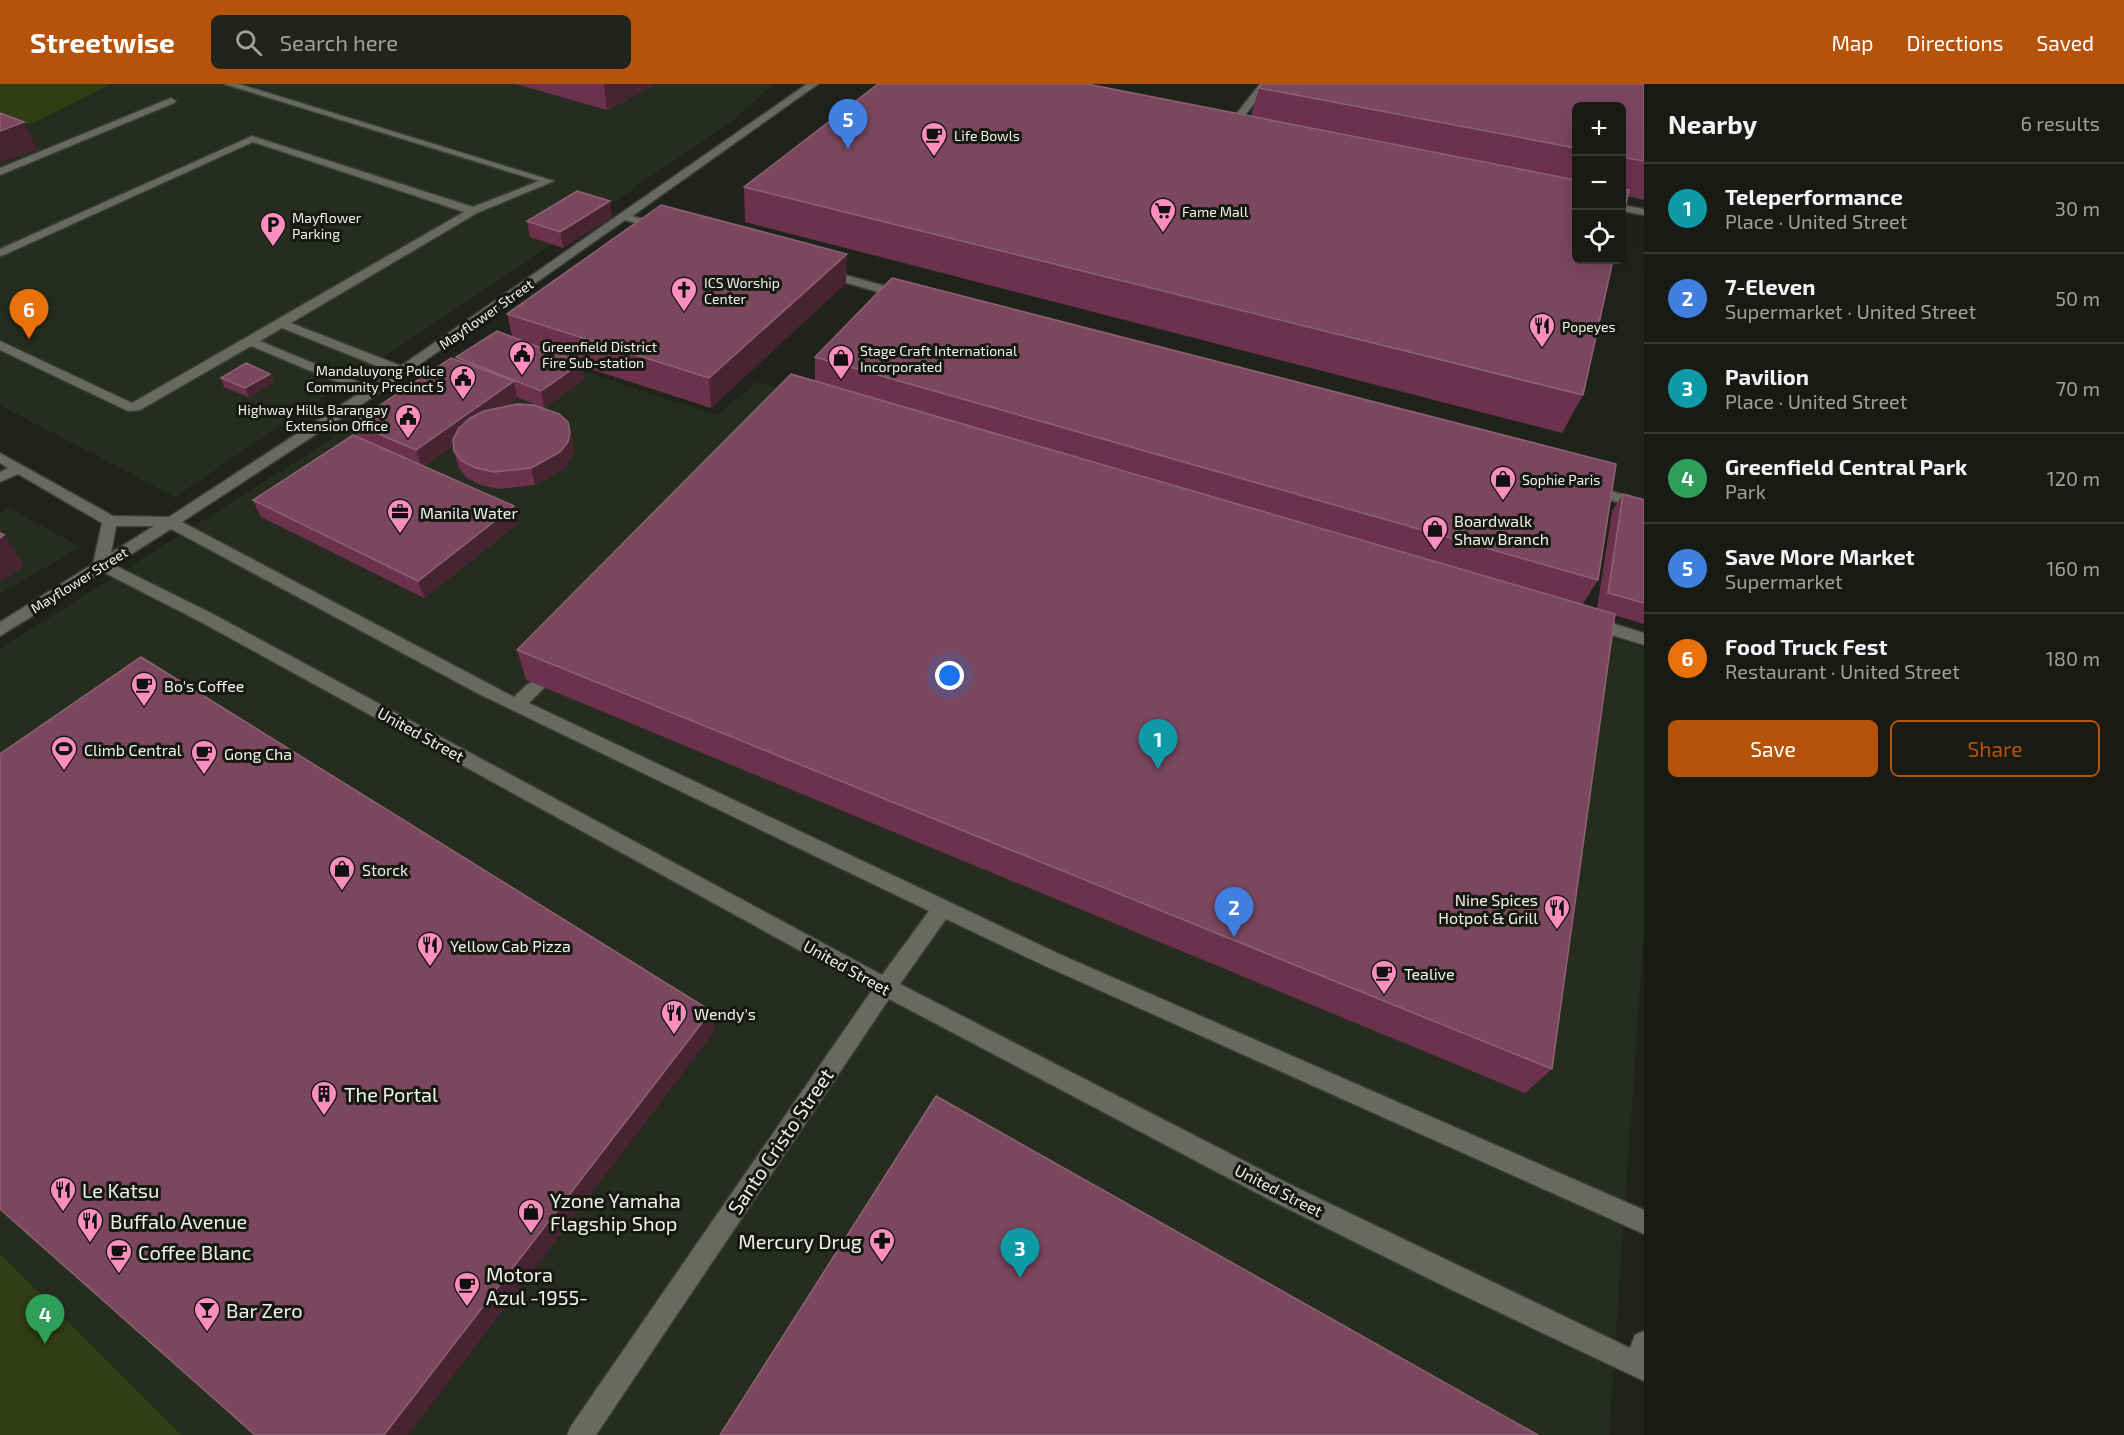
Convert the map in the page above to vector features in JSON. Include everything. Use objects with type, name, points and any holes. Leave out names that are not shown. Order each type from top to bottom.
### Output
[{"type":"street","points":[[0,345],[130,408],[137,406],[473,211],[549,181],[229,84]]},
{"type":"street","name":"Mayflower Street","points":[[0,630],[402,372],[813,84]]},
{"type":"street","points":[[1241,131],[1224,128],[1265,84]]},
{"type":"street","points":[[0,172],[171,101]]},
{"type":"street","points":[[0,253],[252,139],[473,211]]},
{"type":"street","points":[[1626,209],[1644,212]]},
{"type":"street","points":[[625,217],[670,230]]},
{"type":"street","points":[[808,269],[911,298]]},
{"type":"street","points":[[281,323],[402,372]]},
{"type":"street","points":[[250,341],[371,392]]},
{"type":"street","points":[[0,457],[110,521],[170,522],[516,705],[942,909],[1353,1095],[1644,1223]]},
{"type":"street","points":[[0,478],[18,468]]},
{"type":"street","points":[[1575,486],[1644,505]]},
{"type":"street","points":[[101,565],[110,521]]},
{"type":"street","name":"United Street","points":[[101,565],[205,617],[885,988],[1334,1219],[1641,1358]]},
{"type":"street","points":[[1579,619],[1644,639]]},
{"type":"street","points":[[516,705],[538,685]]},
{"type":"street","name":"Santo Cristo Street","points":[[579,1435],[885,988],[942,909]]},
{"type":"shaded area","points":[[111,84],[774,84],[736,118],[175,497],[0,405],[0,113],[29,125]]},
{"type":"shaded area","points":[[488,340],[717,415],[757,382],[1644,648],[1644,930],[1609,1435],[0,1435],[0,649]]},
{"type":"shaded area","points":[[10,508],[80,547],[0,594],[0,513]]},
{"type":"green space","points":[[0,84],[111,84],[29,125],[0,113]]},
{"type":"green space","points":[[0,1254],[181,1435],[0,1435]]},
{"type":"building","points":[[878,84],[1087,84],[1572,179],[1572,264],[1612,264],[1583,395],[744,187]]},
{"type":"building","points":[[1262,84],[1644,84],[1644,161],[1626,158],[1626,102],[1572,102],[1572,147],[1259,88]]},
{"type":"building","points":[[0,113],[24,122],[0,131]]},
{"type":"building","points":[[577,191],[610,201],[560,232],[527,221]]},
{"type":"building","name":"ICS Worship Center","points":[[661,205],[847,254],[709,378],[507,314]]},
{"type":"building","points":[[892,278],[1616,464],[1598,580],[815,357]]},
{"type":"building","points":[[497,331],[581,363],[541,391],[456,357]]},
{"type":"building","points":[[451,358],[514,381],[416,450],[353,423]]},
{"type":"building","points":[[246,363],[270,374],[245,388],[221,378]]},
{"type":"building","points":[[791,374],[1615,614],[1552,1069],[517,650]]},
{"type":"building","points":[[517,404],[534,405],[559,414],[568,422],[570,432],[568,442],[560,452],[531,468],[494,472],[476,468],[462,461],[454,451],[453,439],[459,428],[470,418],[484,411]]},
{"type":"building","name":"Manila Water","points":[[353,435],[514,506],[418,581],[253,500]]},
{"type":"building","points":[[1623,494],[1644,500],[1644,603],[1608,593]]},
{"type":"building","name":"The Portal","points":[[141,657],[711,1011],[384,1435],[255,1435],[0,1209],[0,754]]},
{"type":"building","points":[[936,1096],[1538,1435],[720,1435]]},
{"type":"place","name":"Save More Market","points":[[848,149]]},
{"type":"place","name":"Life Bowls","points":[[934,158]]},
{"type":"place","name":"Fame Mall","points":[[1163,234]]},
{"type":"place","name":"Mayflower Parking","points":[[273,248]]},
{"type":"place","name":"ICS Worship Center","points":[[684,313]]},
{"type":"place","name":"Food Truck Fest","points":[[29,339]]},
{"type":"place","name":"Popeyes","points":[[1542,349]]},
{"type":"place","name":"Greenfield District Fire Sub-station","points":[[522,377]]},
{"type":"place","name":"Stage Craft International Incorporated","points":[[841,381]]},
{"type":"place","name":"Mandaluyong Police Community Precinct 5","points":[[463,401]]},
{"type":"place","name":"Highway Hills Barangay Extension Office","points":[[408,440]]},
{"type":"place","name":"Sophie Paris","points":[[1503,502]]},
{"type":"place","name":"Manila Water","points":[[400,535]]},
{"type":"place","name":"Boardwalk Shaw Branch","points":[[1435,552]]},
{"type":"place","name":"Bo's Coffee","points":[[144,708]]},
{"type":"place","name":"Teleperformance","points":[[1158,769]]},
{"type":"place","name":"Climb Central","points":[[64,772]]},
{"type":"place","name":"Gong Cha","points":[[204,776]]},
{"type":"place","name":"Storck","points":[[342,892]]},
{"type":"place","name":"Nine Spices Hotpot & Grill","points":[[1557,931]]},
{"type":"place","name":"7-Eleven","points":[[1234,937]]},
{"type":"place","name":"Yellow Cab Pizza","points":[[430,968]]},
{"type":"place","name":"Tealive","points":[[1384,996]]},
{"type":"place","name":"Wendy's","points":[[674,1036]]},
{"type":"place","name":"The Portal","points":[[324,1117]]},
{"type":"place","name":"Le Katsu","points":[[63,1213]]},
{"type":"place","name":"Yzone Yamaha Flagship Shop","points":[[531,1235]]},
{"type":"place","name":"Buffalo Avenue","points":[[90,1244]]},
{"type":"place","name":"Mercury Drug","points":[[882,1264]]},
{"type":"place","name":"Coffee Blanc","points":[[119,1275]]},
{"type":"place","name":"Pavilion","points":[[1020,1278]]},
{"type":"place","name":"Motora Azul -1955-","points":[[467,1308]]},
{"type":"place","name":"Bar Zero","points":[[207,1333]]},
{"type":"place","name":"Greenfield Central Park","points":[[45,1344]]}]
